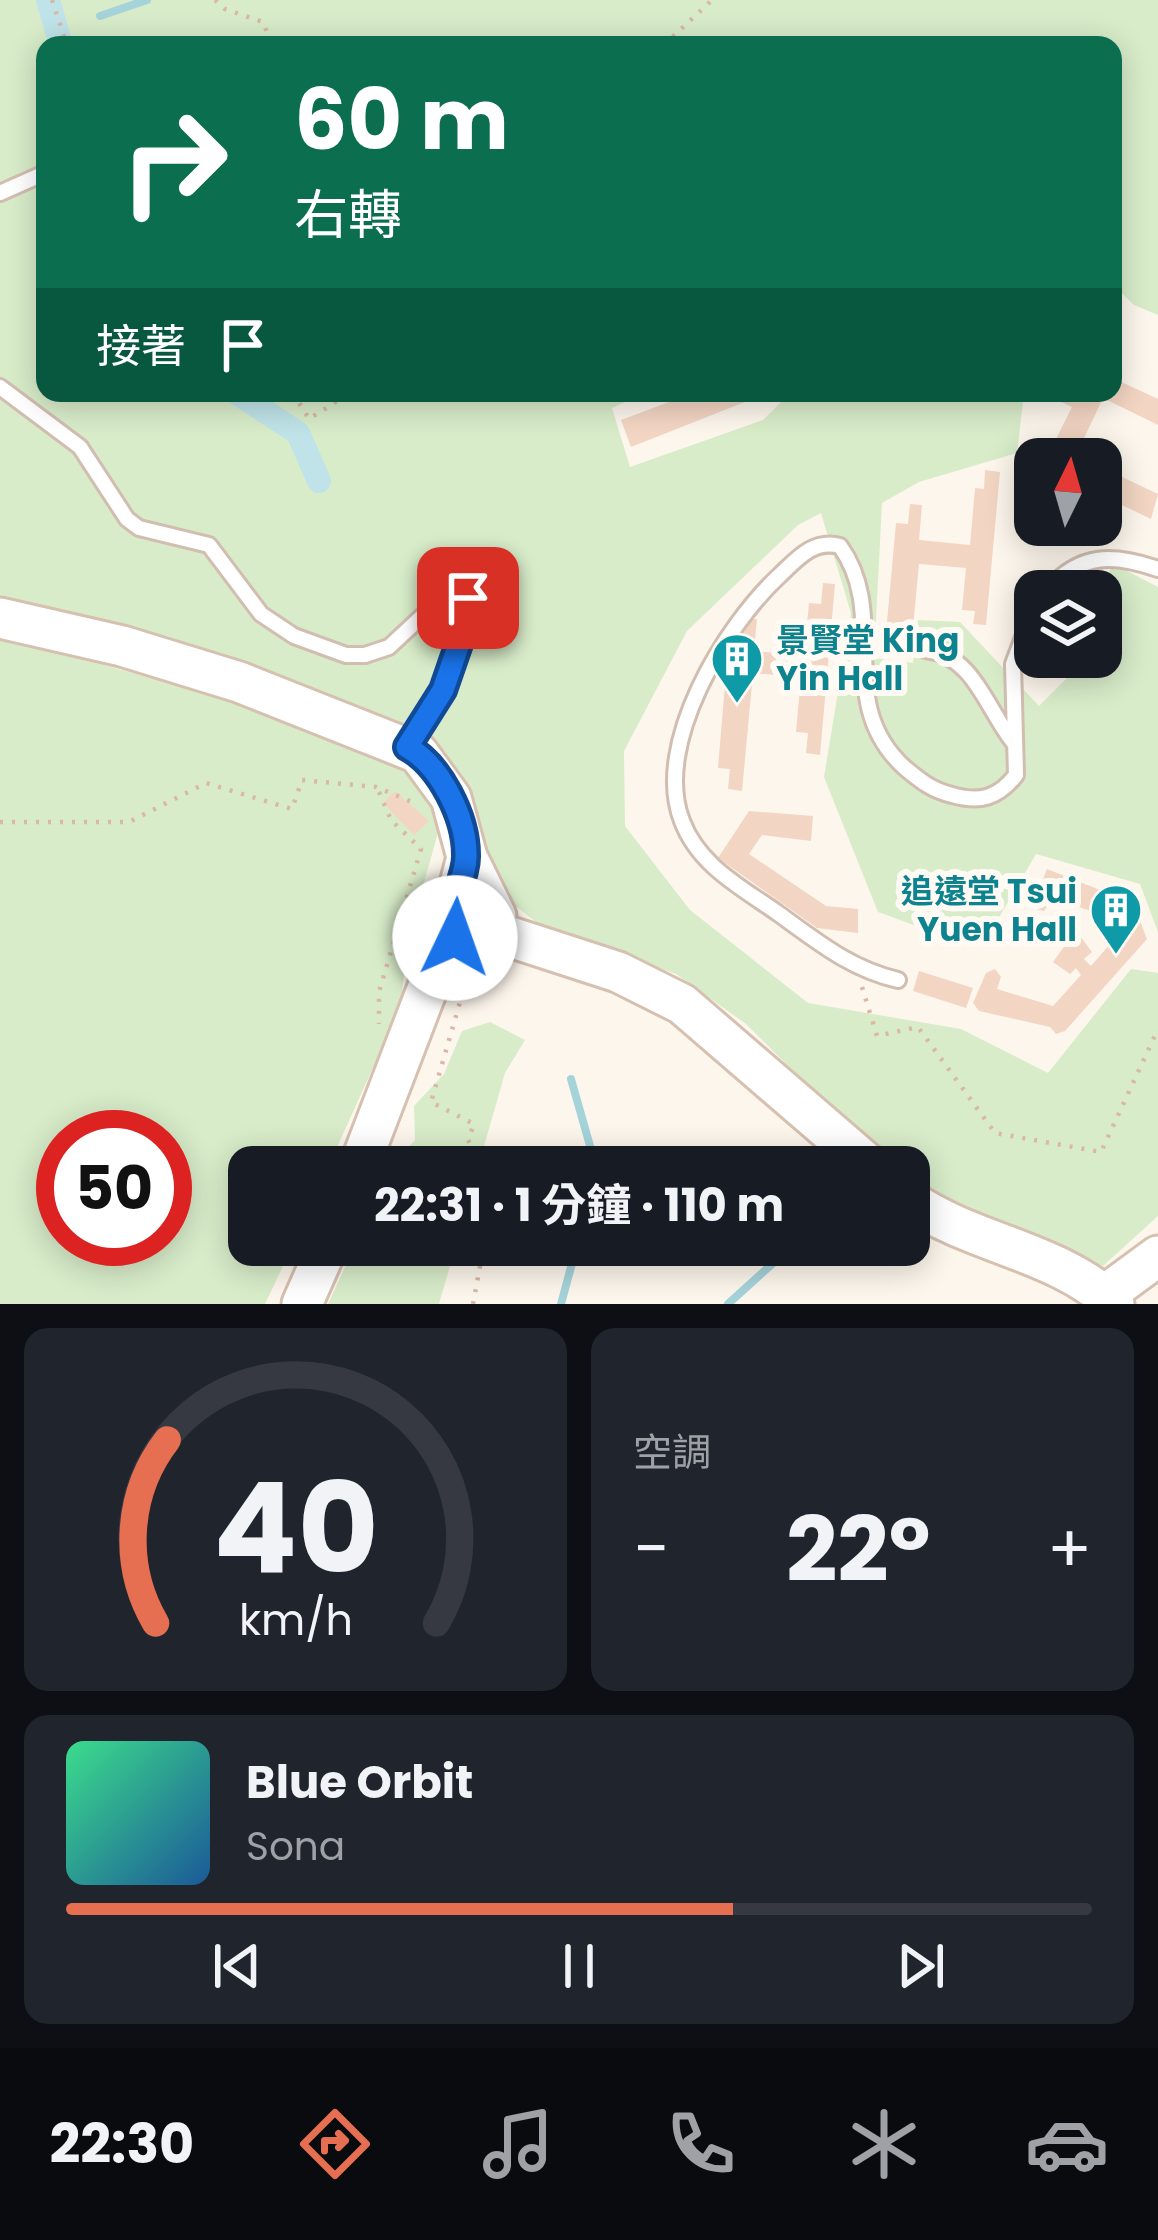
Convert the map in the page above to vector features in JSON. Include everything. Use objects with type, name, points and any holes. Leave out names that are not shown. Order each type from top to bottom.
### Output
[{"type":"main road","points":[[0,618],[122,646],[239,682],[407,747],[426,760],[451,798],[467,857],[474,922],[428,987],[367,1146]]},
{"type":"main road","points":[[474,922],[618,972],[682,1004],[847,1146]]},
{"type":"main road","points":[[930,1213],[957,1229],[1068,1272],[1110,1300],[1158,1256]]},
{"type":"main road","points":[[302,1304],[319,1266]]},
{"type":"lane","points":[[0,194],[36,177]]},
{"type":"lane","points":[[0,387],[80,447],[127,519],[139,528],[208,545],[261,614],[294,636],[346,655],[365,655],[389,647],[431,602],[448,592],[468,598],[470,612],[443,690],[407,747]]},
{"type":"lane","points":[[898,980],[857,970],[699,857],[680,817],[676,775],[686,723],[743,609],[803,553],[827,542],[840,545],[858,577],[868,722],[894,758],[930,790],[985,800],[1003,791],[1016,775],[1014,661]]},
{"type":"lane","points":[[1074,570],[1116,555],[1158,569]]},
{"type":"lane","points":[[926,650],[946,652],[963,667],[1015,745]]},
{"type":"path","points":[[52,0],[64,36]]},
{"type":"path","points":[[215,0],[225,10],[263,22],[268,36]]},
{"type":"path","points":[[674,36],[712,0]]},
{"type":"path","points":[[299,402],[309,419],[336,402]]},
{"type":"path","points":[[0,822],[129,822],[206,783],[292,809],[302,780],[376,787],[391,820],[421,850],[379,992]]},
{"type":"path","points":[[857,970],[877,1036],[918,1028],[995,1133],[1101,1152],[1158,1029]]},
{"type":"path","points":[[466,983],[430,1102],[474,1124],[468,1140],[472,1146]]},
{"type":"path","points":[[472,1304],[480,1266]]},
{"type":"green space","points":[[0,0],[1158,0],[1158,315],[1134,305],[1122,294],[1122,36],[36,36],[36,402],[625,402],[612,408],[630,467],[763,420],[781,402],[1023,402],[1014,454],[919,482],[882,503],[874,658],[913,663],[918,620],[960,622],[1039,706],[1067,678],[1122,678],[1122,570],[1110,570],[1114,564],[1158,587],[1158,932],[1140,884],[1036,854],[991,931],[922,928],[878,912],[824,777],[851,613],[821,513],[798,525],[687,631],[624,751],[625,826],[690,910],[808,1003],[961,1029],[1048,1073],[1131,969],[1158,973],[1158,1216],[1103,1266],[930,1194],[930,1146],[869,1146],[746,1024],[676,974],[541,926],[479,877],[469,791],[441,748],[416,728],[245,664],[0,597]]},
{"type":"green space","points":[[0,637],[233,700],[405,768],[423,789],[439,829],[406,947],[401,1006],[338,1146],[228,1146],[228,1266],[283,1266],[265,1304],[0,1304]]},
{"type":"green space","points":[[490,1022],[525,1040],[505,1073],[484,1146],[409,1146],[415,1140],[414,1106],[444,1074],[462,1031]]},
{"type":"green space","points":[[345,1266],[450,1266],[439,1304],[328,1304]]},
{"type":"building","points":[[1122,382],[1158,399],[1158,425],[1111,402],[1122,402]]},
{"type":"building","points":[[669,402],[745,402],[631,447],[621,420]]},
{"type":"building","points":[[1061,402],[1101,402],[1084,438],[1056,438],[1072,407]]},
{"type":"building","points":[[985,470],[1000,472],[986,625],[973,624],[975,611],[962,610],[966,568],[919,564],[910,658],[884,655],[896,523],[908,524],[910,504],[922,505],[919,540],[970,545],[975,488],[984,489]]},
{"type":"building","points":[[1122,477],[1158,494],[1151,519],[1122,505]]},
{"type":"building","name":"景賢堂 King Yin Hall","points":[[823,583],[835,584],[820,755],[806,753],[808,733],[796,732],[801,677],[753,673],[742,791],[728,789],[730,769],[718,768],[729,637],[742,638],[743,618],[757,619],[754,651],[804,655],[809,603],[821,604]]},
{"type":"building","points":[[395,791],[429,821],[414,835],[383,803]]},
{"type":"building","points":[[749,811],[813,816],[811,841],[762,835],[749,854],[826,906],[858,909],[858,933],[817,928],[718,858]]},
{"type":"building","name":"追遠堂 Tsui Yuen Hall","points":[[1047,869],[1133,903],[1147,939],[1065,1031],[1056,1034],[1050,1027],[979,1011],[973,1003],[986,973],[995,969],[1001,977],[997,989],[1053,1006],[1081,975],[1076,968],[1070,974],[1053,962],[1066,944],[1080,936],[1092,952],[1084,959],[1091,966],[1118,935],[1111,918],[1053,898],[1044,911],[1032,908]]},
{"type":"building","points":[[919,971],[973,988],[966,1008],[913,991]]},
{"type":"waterway","points":[[48,0],[58,36]]},
{"type":"waterway","points":[[100,16],[147,0]]},
{"type":"waterway","points":[[251,402],[298,433],[319,481]]},
{"type":"waterway","points":[[571,1079],[590,1146]]},
{"type":"waterway","points":[[561,1304],[571,1266]]},
{"type":"waterway","points":[[728,1304],[770,1266]]},
{"type":"place","name":"景賢堂 King Yin Hall","points":[[737,705]]},
{"type":"place","name":"追遠堂 Tsui Yuen Hall","points":[[1116,956]]},
{"type":"route","points":[[455,938],[450,920],[467,857],[451,798],[426,760],[407,747],[443,690],[470,612],[468,598]]}]
